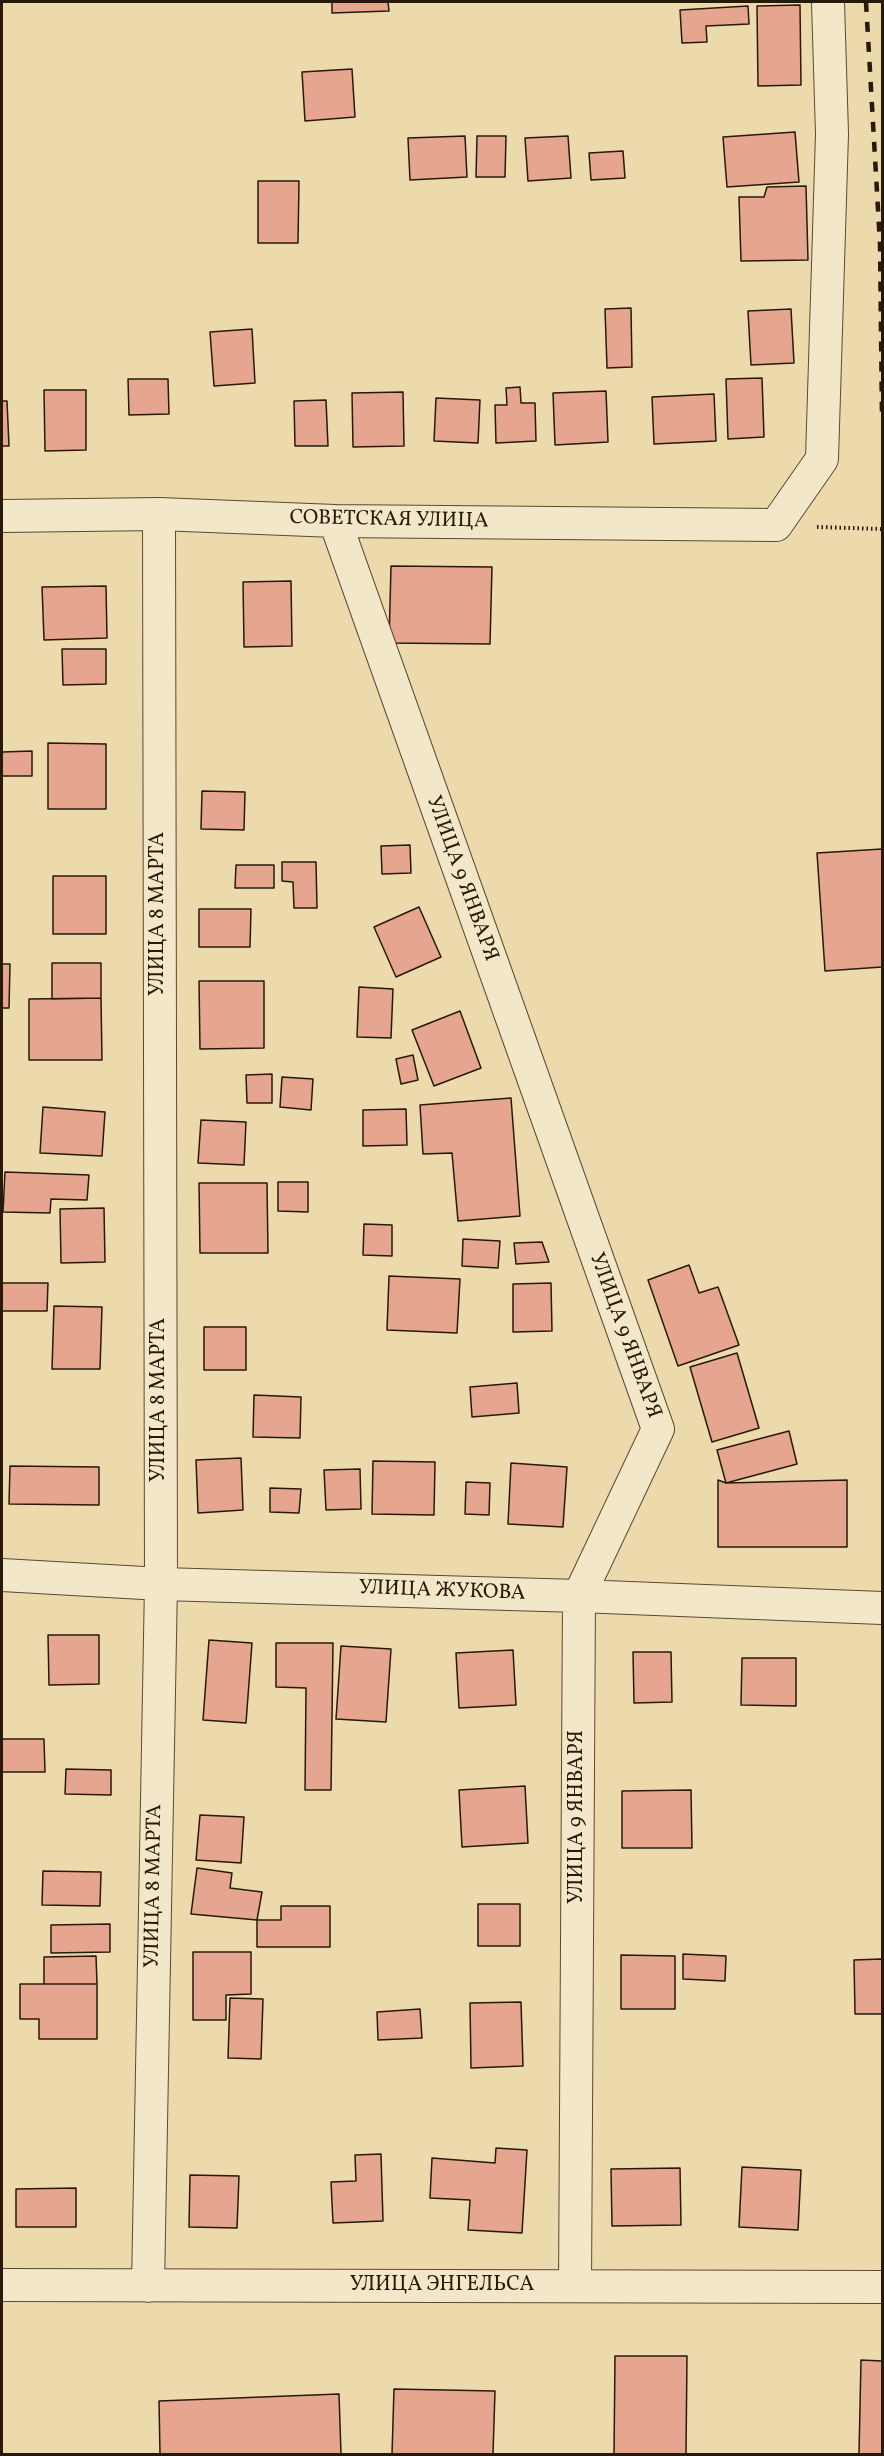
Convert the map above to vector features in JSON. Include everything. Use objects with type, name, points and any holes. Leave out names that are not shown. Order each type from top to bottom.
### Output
[{"type":"street","points":[[776,525],[822,459],[832,134],[828,2]]},
{"type":"street","name":"СОВЕТСКАЯ УЛИЦА","points":[[2,516],[159,514],[335,521],[776,525]]},
{"type":"street","name":"УЛИЦА 8 МАРТА","points":[[148,2286],[161,1584],[159,514]]},
{"type":"street","name":"УЛИЦА 9 ЯНВАРЯ","points":[[335,521],[658,1429],[579,1596],[575,2286]]},
{"type":"street","name":"УЛИЦА ЖУКОВА","points":[[2,1575],[161,1584],[579,1596],[882,1608]]},
{"type":"street","name":"УЛИЦА ЭНГЕЛЬСА","points":[[2,2285],[882,2287]]},
{"type":"path","points":[[776,525],[882,529]]},
{"type":"building","points":[[332,2],[388,2],[389,11],[332,13]]},
{"type":"building","points":[[800,5],[801,85],[758,86],[757,6]]},
{"type":"building","points":[[748,6],[749,24],[706,26],[707,42],[682,43],[680,10]]},
{"type":"building","points":[[352,69],[355,117],[305,121],[302,72]]},
{"type":"building","points":[[795,132],[799,182],[727,187],[723,137]]},
{"type":"building","points":[[465,136],[467,177],[410,180],[408,138]]},
{"type":"building","points":[[477,136],[506,136],[505,177],[476,177]]},
{"type":"building","points":[[568,136],[571,178],[528,181],[525,138]]},
{"type":"building","points":[[623,151],[625,178],[591,180],[589,153]]},
{"type":"building","points":[[258,181],[299,181],[298,243],[258,243]]},
{"type":"building","points":[[806,186],[808,260],[741,261],[739,197],[764,197],[767,187]]},
{"type":"building","points":[[631,308],[632,367],[607,368],[605,309]]},
{"type":"building","points":[[791,309],[794,363],[751,365],[748,311]]},
{"type":"building","points":[[252,329],[255,383],[214,386],[210,332]]},
{"type":"building","points":[[762,378],[764,437],[728,439],[726,379]]},
{"type":"building","points":[[128,379],[168,379],[169,414],[129,415]]},
{"type":"building","points":[[520,387],[521,403],[535,403],[536,441],[496,443],[495,405],[507,405],[506,388]]},
{"type":"building","points":[[44,390],[86,390],[86,450],[45,451]]},
{"type":"building","points":[[606,391],[608,442],[555,445],[553,393]]},
{"type":"building","points":[[403,392],[404,446],[353,447],[352,393]]},
{"type":"building","points":[[714,394],[716,441],[654,444],[652,397]]},
{"type":"building","points":[[436,398],[480,400],[478,443],[434,441]]},
{"type":"building","points":[[326,400],[328,446],[295,446],[294,401]]},
{"type":"building","points":[[2,401],[7,401],[9,446],[2,446]]},
{"type":"building","points":[[391,566],[492,567],[490,644],[389,643]]},
{"type":"building","points":[[291,581],[292,646],[244,647],[243,582]]},
{"type":"building","points":[[106,586],[107,638],[44,640],[42,587]]},
{"type":"building","points":[[62,649],[106,649],[106,684],[63,685]]},
{"type":"building","points":[[48,743],[106,744],[106,809],[48,809]]},
{"type":"building","points":[[32,751],[32,776],[2,776],[2,752]]},
{"type":"building","points":[[202,791],[245,792],[244,830],[201,829]]},
{"type":"building","points":[[410,845],[411,873],[382,874],[381,846]]},
{"type":"building","points":[[882,849],[882,967],[825,971],[817,853]]},
{"type":"building","points":[[282,862],[316,862],[317,908],[294,908],[293,882],[282,881]]},
{"type":"building","points":[[236,865],[274,865],[274,888],[235,888]]},
{"type":"building","points":[[53,876],[106,876],[106,934],[53,934]]},
{"type":"building","points":[[419,907],[441,957],[396,977],[374,927]]},
{"type":"building","points":[[199,909],[251,909],[250,947],[199,947]]},
{"type":"building","points":[[52,963],[101,963],[101,998],[52,999]]},
{"type":"building","points":[[2,964],[10,964],[9,1008],[2,1008]]},
{"type":"building","points":[[199,981],[264,981],[264,1048],[200,1049]]},
{"type":"building","points":[[359,987],[393,989],[391,1038],[357,1037]]},
{"type":"building","points":[[101,998],[102,1060],[29,1060],[29,999]]},
{"type":"building","points":[[460,1011],[481,1068],[434,1086],[412,1030]]},
{"type":"building","points":[[413,1055],[418,1080],[401,1084],[396,1059]]},
{"type":"building","points":[[272,1074],[272,1103],[247,1103],[246,1075]]},
{"type":"building","points":[[282,1077],[313,1079],[311,1110],[280,1107]]},
{"type":"building","points":[[511,1098],[520,1216],[458,1221],[452,1153],[423,1154],[420,1105]]},
{"type":"building","points":[[43,1107],[105,1112],[102,1156],[40,1153]]},
{"type":"building","points":[[406,1109],[407,1145],[363,1146],[363,1110]]},
{"type":"building","points":[[201,1120],[246,1122],[244,1165],[198,1163]]},
{"type":"building","points":[[5,1172],[89,1175],[87,1200],[51,1199],[50,1213],[3,1212]]},
{"type":"building","points":[[278,1182],[308,1182],[308,1212],[278,1211]]},
{"type":"building","points":[[199,1183],[267,1183],[268,1253],[200,1253]]},
{"type":"building","points":[[104,1208],[105,1262],[61,1263],[60,1209]]},
{"type":"building","points":[[364,1224],[392,1225],[392,1256],[363,1255]]},
{"type":"building","points":[[463,1239],[500,1241],[498,1268],[462,1266]]},
{"type":"building","points":[[542,1242],[549,1262],[516,1264],[514,1243]]},
{"type":"building","points":[[689,1265],[699,1293],[718,1287],[739,1345],[678,1366],[648,1280]]},
{"type":"building","points":[[389,1276],[460,1279],[457,1333],[387,1330]]},
{"type":"building","points":[[2,1283],[48,1283],[47,1311],[2,1311]]},
{"type":"building","points":[[551,1283],[552,1331],[513,1332],[513,1284]]},
{"type":"building","points":[[54,1306],[102,1307],[100,1369],[52,1369]]},
{"type":"building","points":[[204,1327],[246,1327],[246,1370],[204,1370]]},
{"type":"building","points":[[737,1353],[759,1428],[712,1442],[690,1367]]},
{"type":"building","points":[[517,1383],[519,1413],[472,1417],[470,1387]]},
{"type":"building","points":[[254,1395],[301,1397],[300,1438],[253,1437]]},
{"type":"building","points":[[789,1431],[797,1464],[726,1483],[717,1450]]},
{"type":"building","points":[[241,1458],[243,1510],[198,1513],[196,1460]]},
{"type":"building","points":[[373,1461],[435,1462],[434,1515],[372,1514]]},
{"type":"building","points":[[511,1463],[567,1467],[563,1527],[508,1524]]},
{"type":"building","points":[[10,1466],[99,1467],[99,1505],[9,1504]]},
{"type":"building","points":[[360,1469],[361,1509],[326,1510],[324,1470]]},
{"type":"building","points":[[718,1480],[726,1483],[847,1480],[847,1547],[718,1547]]},
{"type":"building","points":[[466,1482],[490,1483],[489,1515],[465,1514]]},
{"type":"building","points":[[270,1488],[301,1489],[299,1513],[270,1512]]},
{"type":"building","points":[[48,1635],[99,1635],[99,1684],[49,1685]]},
{"type":"building","points":[[209,1640],[252,1643],[246,1723],[203,1720]]},
{"type":"building","points":[[276,1643],[333,1643],[331,1790],[305,1790],[306,1688],[276,1687]]},
{"type":"building","points":[[341,1646],[391,1649],[386,1722],[336,1719]]},
{"type":"building","points":[[513,1650],[516,1705],[459,1708],[456,1653]]},
{"type":"building","points":[[633,1652],[671,1652],[672,1702],[634,1703]]},
{"type":"building","points":[[742,1658],[796,1658],[796,1706],[741,1705]]},
{"type":"building","points":[[2,1739],[44,1739],[45,1772],[2,1772]]},
{"type":"building","points":[[66,1769],[111,1770],[111,1795],[65,1794]]},
{"type":"building","points":[[525,1786],[528,1843],[462,1847],[459,1790]]},
{"type":"building","points":[[691,1790],[692,1848],[622,1848],[622,1791]]},
{"type":"building","points":[[200,1815],[244,1817],[241,1863],[196,1860]]},
{"type":"building","points":[[197,1868],[232,1873],[230,1888],[262,1892],[257,1920],[191,1914]]},
{"type":"building","points":[[43,1871],[101,1872],[100,1906],[42,1905]]},
{"type":"building","points":[[478,1904],[520,1904],[520,1946],[478,1946]]},
{"type":"building","points":[[281,1906],[330,1906],[330,1947],[257,1947],[257,1920],[281,1920]]},
{"type":"building","points":[[110,1924],[110,1952],[51,1953],[51,1925]]},
{"type":"building","points":[[193,1952],[251,1952],[251,1994],[226,1995],[226,2020],[193,2020]]},
{"type":"building","points":[[683,1954],[726,1956],[725,1981],[683,1979]]},
{"type":"building","points":[[621,1955],[675,1956],[675,2009],[621,2009]]},
{"type":"building","points":[[96,1956],[97,1984],[44,1984],[44,1957]]},
{"type":"building","points":[[882,1959],[882,2014],[855,2014],[854,1960]]},
{"type":"building","points":[[20,1984],[97,1984],[97,2039],[39,2039],[39,2019],[20,2019]]},
{"type":"building","points":[[230,1998],[263,1999],[261,2059],[228,2058]]},
{"type":"building","points":[[521,2002],[523,2066],[471,2068],[470,2003]]},
{"type":"building","points":[[420,2009],[422,2038],[378,2040],[377,2012]]},
{"type":"building","points":[[496,2148],[527,2150],[522,2233],[468,2230],[470,2200],[430,2198],[432,2158],[495,2163]]},
{"type":"building","points":[[381,2154],[383,2221],[333,2223],[331,2182],[356,2181],[355,2155]]},
{"type":"building","points":[[742,2167],[801,2170],[798,2230],[739,2227]]},
{"type":"building","points":[[680,2168],[681,2225],[612,2226],[611,2169]]},
{"type":"building","points":[[190,2175],[239,2176],[237,2228],[189,2227]]},
{"type":"building","points":[[76,2188],[76,2227],[16,2227],[16,2189]]},
{"type":"building","points":[[615,2356],[687,2356],[686,2454],[614,2454]]},
{"type":"building","points":[[861,2360],[882,2361],[882,2454],[859,2454]]},
{"type":"building","points":[[394,2389],[495,2391],[493,2454],[392,2454]]},
{"type":"building","points":[[339,2394],[341,2454],[160,2454],[159,2401]]},
{"type":"railway","points":[[866,2],[880,244],[882,418]]}]
